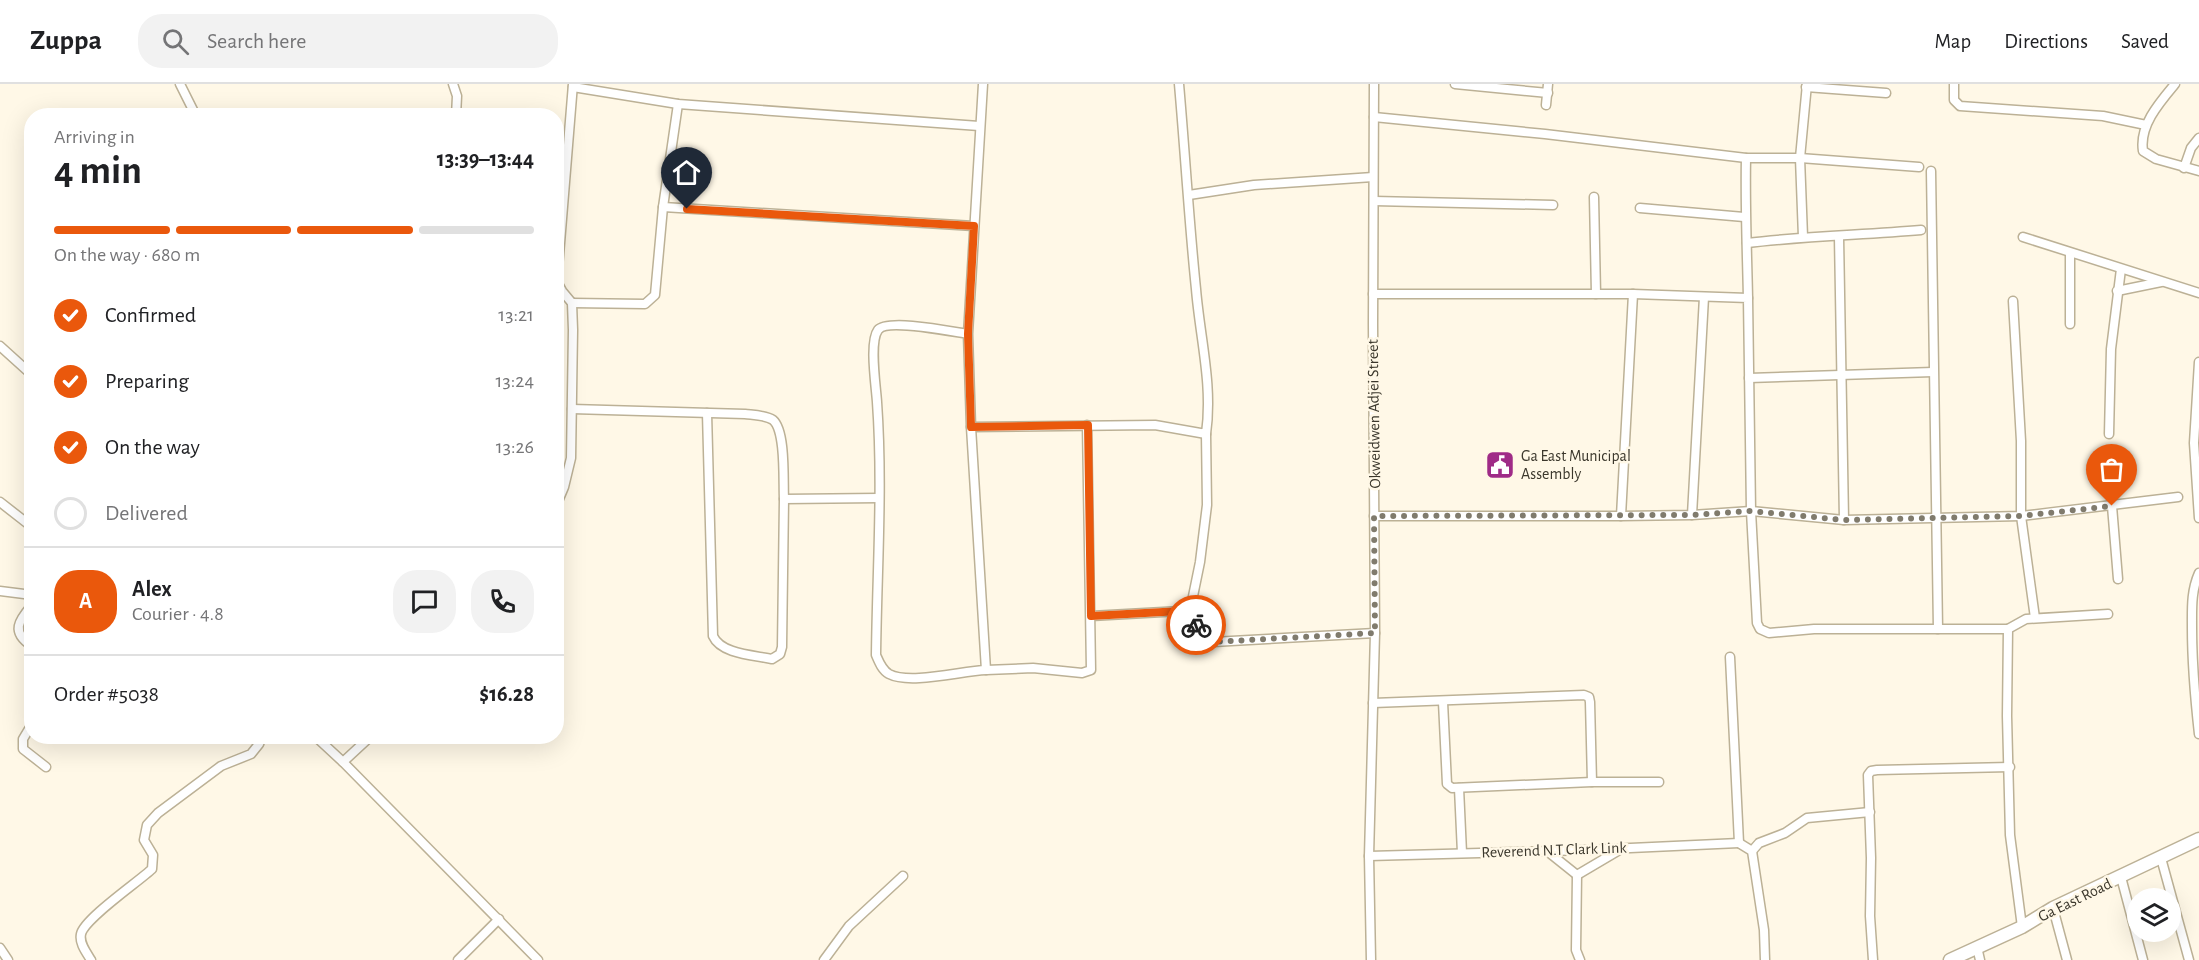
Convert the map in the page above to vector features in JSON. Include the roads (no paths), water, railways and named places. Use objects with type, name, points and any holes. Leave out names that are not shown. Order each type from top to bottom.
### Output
[{"type":"street","points":[[180,84],[192,108]]},
{"type":"street","points":[[453,84],[457,96],[456,108]]},
{"type":"street","points":[[982,84],[968,334],[971,427],[986,670]]},
{"type":"street","points":[[1179,84],[1196,291],[1204,348],[1209,411],[1206,434],[1207,505],[1200,562],[1191,606],[1197,627],[1202,637],[1213,642],[1375,633]]},
{"type":"street","name":"Okweidwen Adjei Street","points":[[1371,960],[1369,856],[1375,633],[1374,84]]},
{"type":"street","points":[[1455,84],[1548,88],[1546,105]]},
{"type":"street","points":[[1954,84],[1954,100],[1960,106],[2103,116],[2146,126]]},
{"type":"street","points":[[2175,84],[2146,126],[2141,139],[2143,152],[2156,159],[2199,171]]},
{"type":"street","points":[[564,143],[573,86],[678,104],[979,126]]},
{"type":"street","points":[[1803,237],[1800,158],[1806,86],[1886,93]]},
{"type":"street","points":[[572,303],[645,304],[655,295],[663,207],[678,104]]},
{"type":"street","points":[[1374,117],[1545,134],[1746,158],[1800,158],[1919,167]]},
{"type":"street","points":[[2184,168],[2191,148],[2199,138]]},
{"type":"street","points":[[1746,158],[1744,217],[1747,243],[1751,511],[1757,623],[1762,631],[1769,633],[1815,629],[2008,629],[2026,619],[2108,614]]},
{"type":"street","points":[[1930,171],[1938,629]]},
{"type":"street","points":[[1189,195],[1254,185],[1373,177]]},
{"type":"street","points":[[1594,197],[1596,294]]},
{"type":"street","points":[[1374,201],[1553,205]]},
{"type":"street","points":[[663,207],[974,226]]},
{"type":"street","points":[[1640,208],[1744,217]]},
{"type":"street","points":[[1747,243],[1803,237],[1839,237],[1921,230]]},
{"type":"street","points":[[1839,237],[1844,520]]},
{"type":"street","points":[[2024,237],[2199,292]]},
{"type":"street","points":[[2070,253],[2070,324]]},
{"type":"street","points":[[2109,434],[2111,349],[2121,269]]},
{"type":"street","points":[[2117,291],[2162,281]]},
{"type":"street","points":[[564,294],[572,303],[571,458],[564,487]]},
{"type":"street","points":[[1373,294],[1633,294],[1748,298]]},
{"type":"street","points":[[1621,516],[1633,294]]},
{"type":"street","points":[[1692,515],[1704,297]]},
{"type":"street","points":[[2013,301],[2021,516],[2035,618]]},
{"type":"street","points":[[968,334],[909,326],[887,326],[878,330],[874,354],[879,432],[876,655],[888,674],[927,678],[986,670],[1033,668],[1082,673],[1092,667],[1088,425]]},
{"type":"street","points":[[0,346],[24,368]]},
{"type":"street","points":[[2199,362],[2194,443],[2199,518]]},
{"type":"street","points":[[1749,378],[1933,372]]},
{"type":"street","points":[[572,409],[745,414],[773,420],[781,439],[784,499],[782,647],[780,654],[771,659],[726,649],[712,636],[707,413]]},
{"type":"street","points":[[971,427],[1155,425],[1206,434]]},
{"type":"street","points":[[1374,516],[1621,516],[1751,511],[1844,520],[2021,516],[2178,497]]},
{"type":"street","points":[[784,499],[879,498]]},
{"type":"street","points":[[0,502],[24,521]]},
{"type":"street","points":[[2112,506],[2118,579]]},
{"type":"street","points":[[2199,573],[2192,597],[2192,658],[2199,734]]},
{"type":"street","points":[[0,591],[24,594]]},
{"type":"street","points":[[1091,616],[1181,611],[1191,606]]},
{"type":"street","points":[[24,616],[19,623],[19,631],[24,640]]},
{"type":"street","points":[[2008,629],[2007,716],[2010,836],[2022,927]]},
{"type":"street","points":[[1730,657],[1738,843],[1752,851]]},
{"type":"street","points":[[1373,703],[1584,695],[1589,697],[1592,782]]},
{"type":"street","points":[[1443,702],[1447,784],[1452,788],[1592,782],[1659,782]]},
{"type":"street","points":[[24,737],[23,749],[46,767]]},
{"type":"street","points":[[91,960],[81,943],[82,930],[95,915],[152,869],[153,855],[144,840],[147,825],[158,813],[221,766],[251,754],[260,744]]},
{"type":"street","points":[[324,744],[538,960]]},
{"type":"street","points":[[343,762],[362,744]]},
{"type":"street","points":[[1873,960],[1870,916],[1868,775],[1871,771],[2010,767]]},
{"type":"street","points":[[1459,788],[1462,853]]},
{"type":"street","points":[[1765,960],[1764,930],[1752,851],[1759,843],[1785,833],[1808,818],[1870,812]]},
{"type":"street","name":"Ga East Road","points":[[1950,960],[2199,839]]},
{"type":"street","name":"Reverend N.T Clark Link","points":[[1369,856],[1738,843]]},
{"type":"street","points":[[1577,875],[1624,848]]},
{"type":"street","points":[[1547,851],[1577,875]]},
{"type":"street","points":[[2161,858],[2189,960]]},
{"type":"street","points":[[1577,875],[1576,950],[1580,960]]},
{"type":"street","points":[[824,960],[849,926],[903,876]]},
{"type":"street","points":[[2121,877],[2143,960]]},
{"type":"street","points":[[2054,908],[2067,960]]},
{"type":"street","points":[[458,960],[499,920]]},
{"type":"street","points":[[1977,947],[1980,960]]},
{"type":"street","points":[[0,948],[8,960]]},
{"type":"place","name":"Ga East Municipal Assembly","points":[[1500,465]]}]
